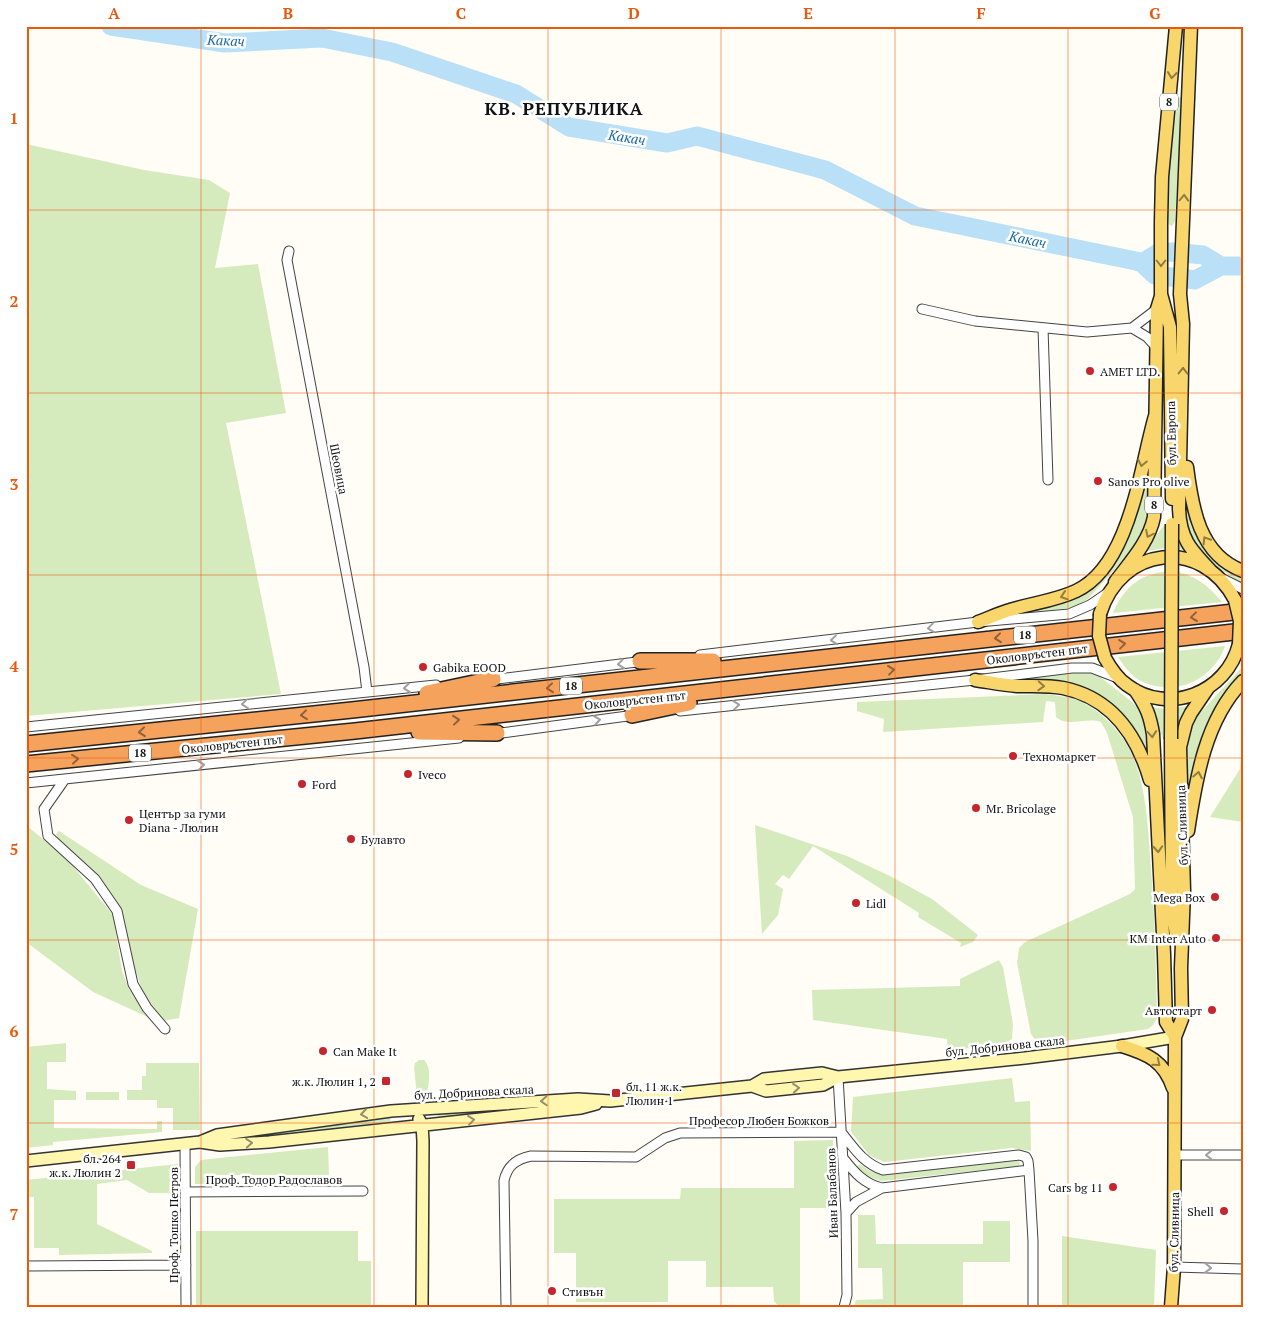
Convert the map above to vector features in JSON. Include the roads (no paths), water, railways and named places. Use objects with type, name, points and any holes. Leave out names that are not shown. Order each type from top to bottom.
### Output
[{"type":"highway","name":"Околовръстен път","points":[[26,744],[789,661],[1239,605]]},
{"type":"highway","name":"Околовръстен път","points":[[26,764],[356,731],[766,686],[1239,648]]},
{"type":"highway","points":[[640,662],[789,661]]},
{"type":"highway","points":[[352,710],[493,679]]},
{"type":"highway","points":[[632,715],[766,686]]},
{"type":"highway","points":[[356,731],[497,733]]},
{"type":"main road","name":"бул. Европа","points":[[1172,628],[1170,327],[1162,294],[1161,233],[1162,177],[1176,26]]},
{"type":"main road","name":"бул. Европа","points":[[1191,26],[1180,294],[1183,324],[1180,525],[1195,553],[1230,590],[1239,605]]},
{"type":"main road","name":"бул. Европа","points":[[1112,587],[1144,543],[1152,528],[1154,517],[1158,348],[1157,309],[1162,294]]},
{"type":"main road","name":"бул. Европа","points":[[1170,327],[1180,294]]},
{"type":"main road","points":[[978,622],[1010,610],[1077,591],[1101,572],[1110,561],[1125,526],[1136,493],[1146,444],[1155,416]]},
{"type":"main road","name":"8","points":[[1182,437],[1193,507],[1203,535],[1217,555],[1243,571]]},
{"type":"main road","points":[[1112,587],[1137,565],[1158,558],[1180,558],[1200,564],[1213,573]]},
{"type":"main road","name":"8","points":[[1112,587],[1100,614],[1099,636],[1105,658],[1119,678],[1134,690],[1168,700],[1191,696],[1208,688],[1222,677],[1239,648]]},
{"type":"main road","points":[[1239,605],[1239,648]]},
{"type":"main road","name":"бул. Сливница","points":[[1172,628],[1172,904],[1181,968]]},
{"type":"main road","points":[[975,680],[1016,686],[1063,688],[1094,700],[1123,724],[1135,739],[1144,758],[1156,800]]},
{"type":"main road","points":[[1184,858],[1200,765],[1224,704],[1243,681]]},
{"type":"main road","name":"бул. Сливница","points":[[1171,1307],[1174,1267],[1175,1037],[1182,1019],[1181,968],[1184,858],[1180,747],[1191,713],[1208,688]]},
{"type":"main road","name":"бул. Сливница","points":[[1134,690],[1150,717],[1153,734],[1166,1022],[1175,1037]]},
{"type":"main road","name":"бул. Сливница","points":[[1164,954],[1172,904]]},
{"type":"main road","name":"бул. Добринова скала","points":[[200,1142],[220,1145],[240,1144],[580,1108],[610,1101],[752,1086],[766,1091],[823,1085],[838,1078],[1025,1058],[1122,1046],[1175,1037]]},
{"type":"main road","points":[[1122,1046],[1141,1052],[1156,1061],[1169,1077],[1176,1095]]},
{"type":"main road","name":"бул. Добринова скала","points":[[26,1161],[200,1142],[217,1135],[413,1109],[578,1100],[610,1101]]},
{"type":"main road","points":[[422,1125],[435,1108]]},
{"type":"main road","points":[[413,1109],[422,1125],[422,1307]]},
{"type":"street","name":"Шеовица","points":[[289,251],[287,260],[364,667],[367,692]]},
{"type":"street","points":[[922,309],[975,321],[1087,332],[1132,328],[1157,309]]},
{"type":"street","points":[[1042,328],[1048,480]]},
{"type":"street","points":[[1132,328],[1147,337],[1158,348]]},
{"type":"street","points":[[1213,573],[1243,589]]},
{"type":"street","points":[[26,727],[493,679],[978,622],[1069,614],[1090,605],[1112,587]]},
{"type":"street","name":"Околовръстен път","points":[[26,783],[497,733],[632,715],[1085,667],[1097,669],[1119,678]]},
{"type":"street","points":[[65,779],[44,809],[48,836],[95,878],[117,911],[133,984],[147,1008],[164,1029]]},
{"type":"street","name":"Иван Балабанов","points":[[838,1078],[846,1213],[847,1295],[844,1307]]},
{"type":"street","points":[[842,1132],[864,1160],[882,1170],[1018,1156],[1023,1156],[1027,1159],[1030,1170],[1032,1307]]},
{"type":"street","name":"Професор Любен Божков","points":[[506,1307],[504,1181],[505,1172],[512,1163],[520,1158],[530,1156],[636,1156],[665,1138],[680,1133],[842,1132]]},
{"type":"street","name":"Проф. Тошко Петров","points":[[185,1144],[186,1307]]},
{"type":"street","points":[[1174,1155],[1243,1155]]},
{"type":"street","points":[[843,1158],[858,1176],[874,1186],[882,1188],[1030,1170]]},
{"type":"street","points":[[846,1213],[856,1202],[882,1188]]},
{"type":"street","name":"Проф. Тодор Радославов","points":[[185,1192],[363,1191]]},
{"type":"street","points":[[26,1266],[186,1265]]},
{"type":"street","points":[[1174,1267],[1243,1269]]},
{"type":"waterway","name":"Какач","points":[[111,26],[225,43],[322,38],[392,52],[516,94],[569,127],[667,143],[697,136],[825,170],[915,216],[1136,261],[1142,263],[1155,275],[1195,280],[1221,266]]},
{"type":"waterway","name":"Какач","points":[[1142,263],[1158,253],[1173,252],[1203,255],[1221,266],[1243,266]]},
{"type":"place","name":"AMET LTD.","points":[[1090,371]]},
{"type":"place","name":"Sanos Pro olive","points":[[1098,481]]},
{"type":"place","name":"Gabika EOOD","points":[[423,667]]},
{"type":"place","name":"Техномаркет","points":[[1013,756]]},
{"type":"place","name":"Iveco","points":[[408,774]]},
{"type":"place","name":"Ford","points":[[302,784]]},
{"type":"place","name":"Mr. Bricolage","points":[[976,808]]},
{"type":"place","name":"Център за гуми Diana - Люлин","points":[[129,820]]},
{"type":"place","name":"Булавто","points":[[351,839]]},
{"type":"place","name":"Mega Box","points":[[1215,897]]},
{"type":"place","name":"Lidl","points":[[856,903]]},
{"type":"place","name":"KM Inter Auto","points":[[1216,938]]},
{"type":"place","name":"Автостарт","points":[[1212,1010]]},
{"type":"place","name":"Can Make It","points":[[323,1051]]},
{"type":"place","name":"ж.к. Люлин 1, 2","points":[[386,1081]]},
{"type":"place","name":"бл. 11 ж.к. Люлин 1","points":[[616,1093]]},
{"type":"place","name":"бл. 264 ж.к. Люлин 2","points":[[131,1165]]},
{"type":"place","name":"Cars bg 11","points":[[1113,1187]]},
{"type":"place","name":"Shell","points":[[1224,1211]]},
{"type":"place","name":"Стивън","points":[[552,1291]]},
{"type":"district","name":"КВ. РЕПУБЛИКА","points":[[564,108]]}]
